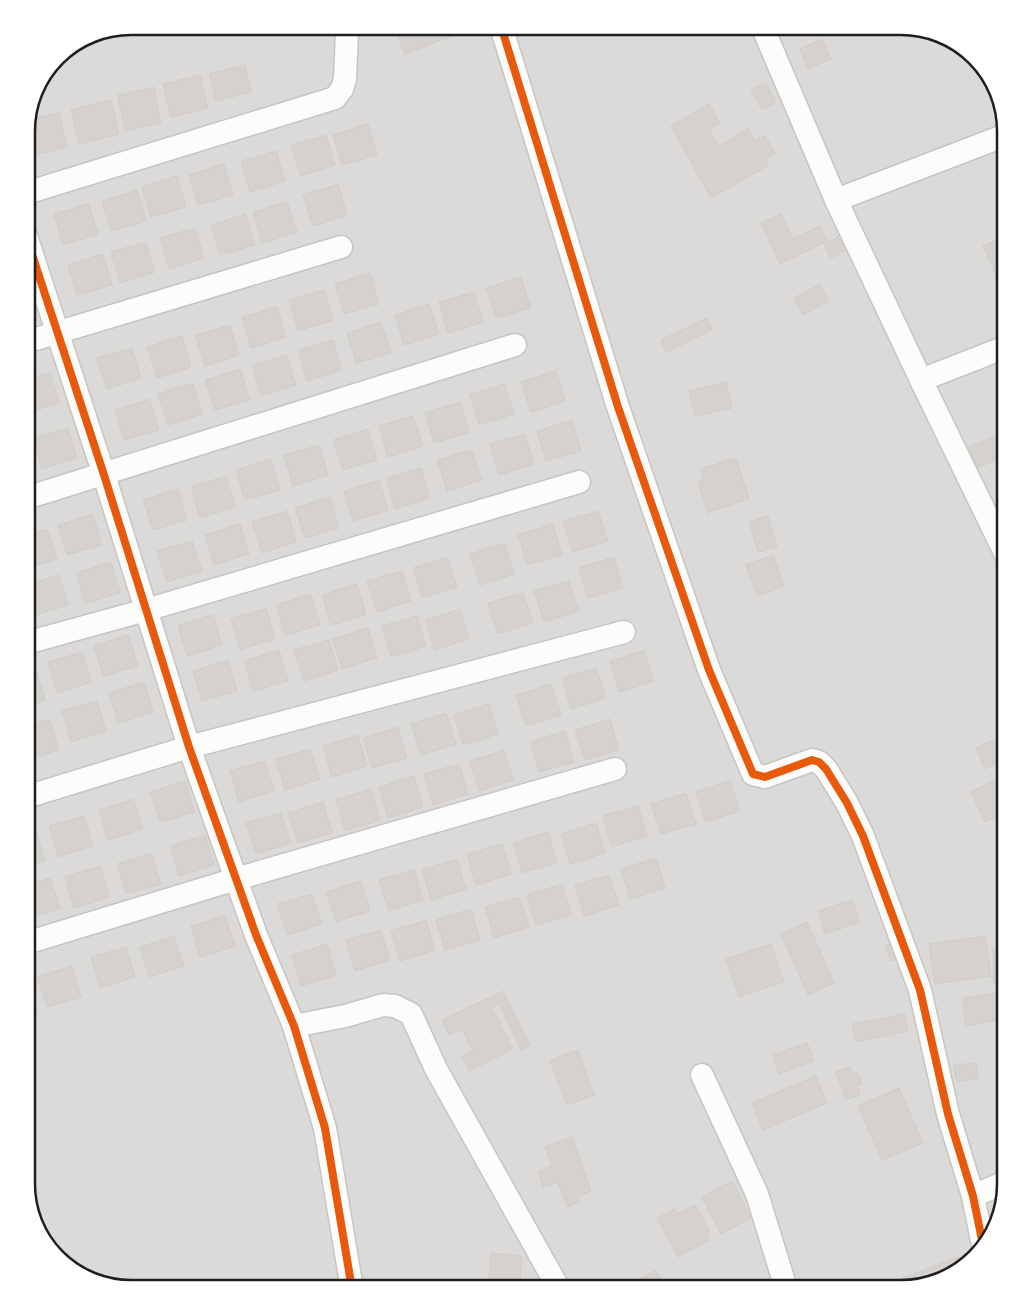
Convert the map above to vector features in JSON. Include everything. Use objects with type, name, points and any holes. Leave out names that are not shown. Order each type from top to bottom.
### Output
[{"type":"street","points":[[35,190],[335,98],[342,88],[345,79],[347,35]]},
{"type":"street","points":[[504,35],[618,407],[709,670],[753,774],[764,777],[812,760],[819,762],[826,769],[847,803],[863,836],[920,990],[948,1114],[972,1196],[981,1236]]},
{"type":"street","points":[[766,35],[836,200],[920,380],[997,538]]},
{"type":"street","points":[[836,200],[997,138]]},
{"type":"street","points":[[35,339],[341,247]]},
{"type":"street","points":[[35,263],[189,747],[256,935],[294,1026],[325,1128],[350,1280]]},
{"type":"street","points":[[35,495],[515,345]]},
{"type":"street","points":[[920,380],[997,351]]},
{"type":"street","points":[[35,641],[146,610],[579,482]]},
{"type":"street","points":[[35,794],[189,747],[624,632]]},
{"type":"street","points":[[35,941],[236,879],[615,770]]},
{"type":"street","points":[[294,1026],[345,1016],[383,1005],[395,1006],[411,1014],[436,1068],[554,1280]]},
{"type":"street","points":[[702,1075],[758,1194],[784,1280]]},
{"type":"street","points":[[972,1196],[997,1186]]},
{"type":"shaded area","points":[[125,35],[907,35],[926,38],[949,48],[964,59],[981,78],[994,106],[997,131],[997,1184],[994,1209],[990,1221],[973,1247],[954,1264],[926,1277],[901,1280],[131,1280],[106,1277],[94,1273],[68,1256],[51,1237],[38,1209],[35,1184],[35,125],[42,94],[63,63],[94,42]]},
{"type":"building","points":[[397,35],[455,35],[405,54]]},
{"type":"building","points":[[822,39],[831,59],[808,69],[800,49]]},
{"type":"building","points":[[245,65],[251,92],[216,101],[209,74]]},
{"type":"building","points":[[200,75],[208,108],[171,117],[163,84]]},
{"type":"building","points":[[766,83],[776,102],[762,110],[751,90]]},
{"type":"building","points":[[154,87],[161,123],[125,131],[118,95]]},
{"type":"building","points":[[111,100],[119,134],[79,144],[71,110]]},
{"type":"building","points":[[709,104],[720,123],[709,129],[719,146],[748,129],[755,141],[765,136],[775,153],[765,159],[769,165],[711,198],[671,126]]},
{"type":"building","points":[[59,113],[67,147],[35,155],[36,118]]},
{"type":"building","points":[[368,124],[377,155],[342,165],[333,135]]},
{"type":"building","points":[[326,135],[335,165],[301,176],[291,145]]},
{"type":"building","points":[[276,151],[285,181],[250,192],[241,161]]},
{"type":"building","points":[[224,164],[233,195],[198,205],[189,175]]},
{"type":"building","points":[[177,176],[186,207],[151,217],[142,187]]},
{"type":"building","points":[[338,184],[347,215],[313,226],[303,195]]},
{"type":"building","points":[[137,190],[146,221],[111,231],[102,201]]},
{"type":"building","points":[[287,202],[297,232],[262,243],[253,212]]},
{"type":"building","points":[[89,204],[98,234],[63,245],[54,214]]},
{"type":"building","points":[[245,214],[255,245],[220,255],[211,225]]},
{"type":"building","points":[[781,214],[793,239],[820,226],[827,241],[780,264],[761,223]]},
{"type":"building","points":[[195,228],[204,258],[169,269],[160,238]]},
{"type":"building","points":[[838,237],[846,250],[831,258],[824,245]]},
{"type":"building","points":[[997,240],[997,277],[983,246]]},
{"type":"building","points":[[146,242],[155,272],[120,283],[111,252]]},
{"type":"building","points":[[103,254],[112,285],[77,295],[68,265]]},
{"type":"building","points":[[370,273],[379,304],[344,314],[335,284]]},
{"type":"building","points":[[521,277],[531,308],[496,318],[486,288]]},
{"type":"building","points":[[820,284],[828,301],[803,315],[794,298]]},
{"type":"building","points":[[324,290],[333,320],[298,331],[289,300]]},
{"type":"building","points":[[474,292],[483,322],[448,333],[439,302]]},
{"type":"building","points":[[429,304],[439,334],[404,345],[395,315]]},
{"type":"building","points":[[277,307],[286,337],[251,348],[242,317]]},
{"type":"building","points":[[707,318],[712,330],[666,352],[661,340]]},
{"type":"building","points":[[381,322],[391,353],[356,363],[347,333]]},
{"type":"building","points":[[230,325],[239,355],[205,366],[195,335]]},
{"type":"building","points":[[182,336],[191,367],[157,378],[147,347]]},
{"type":"building","points":[[333,340],[342,370],[307,381],[298,350]]},
{"type":"building","points":[[132,348],[141,378],[107,389],[97,358]]},
{"type":"building","points":[[287,355],[296,385],[261,396],[252,365]]},
{"type":"building","points":[[240,369],[250,400],[215,410],[205,380]]},
{"type":"building","points":[[556,371],[565,401],[531,412],[521,382]]},
{"type":"building","points":[[50,372],[59,403],[35,410],[35,377]]},
{"type":"building","points":[[726,382],[732,408],[695,416],[689,391]]},
{"type":"building","points":[[193,383],[202,414],[168,425],[158,394]]},
{"type":"building","points":[[505,384],[514,414],[479,425],[470,395]]},
{"type":"building","points":[[149,399],[159,430],[124,440],[115,410]]},
{"type":"building","points":[[460,402],[469,433],[434,443],[425,413]]},
{"type":"building","points":[[413,416],[423,446],[388,457],[379,426]]},
{"type":"building","points":[[572,420],[581,451],[546,461],[537,431]]},
{"type":"building","points":[[68,428],[77,458],[42,469],[35,445],[35,437]]},
{"type":"building","points":[[368,429],[377,460],[343,470],[333,440]]},
{"type":"building","points":[[525,434],[534,464],[499,475],[490,444]]},
{"type":"building","points":[[997,435],[997,460],[977,468],[969,447]]},
{"type":"building","points":[[319,445],[328,475],[293,486],[284,455]]},
{"type":"building","points":[[472,450],[482,480],[447,491],[437,460]]},
{"type":"building","points":[[736,458],[749,499],[707,513],[698,482],[704,481],[700,469]]},
{"type":"building","points":[[271,459],[280,490],[245,500],[236,470]]},
{"type":"building","points":[[421,468],[430,498],[395,509],[386,478]]},
{"type":"building","points":[[226,476],[235,507],[200,518],[191,487]]},
{"type":"building","points":[[379,480],[388,510],[353,521],[344,491]]},
{"type":"building","points":[[178,489],[187,520],[153,530],[143,500]]},
{"type":"building","points":[[330,497],[339,528],[305,538],[295,508]]},
{"type":"building","points":[[287,511],[296,542],[262,553],[252,522]]},
{"type":"building","points":[[598,511],[608,541],[573,552],[563,521]]},
{"type":"building","points":[[93,514],[102,545],[67,555],[58,525]]},
{"type":"building","points":[[768,516],[777,547],[758,552],[749,522]]},
{"type":"building","points":[[240,524],[249,554],[214,565],[205,535]]},
{"type":"building","points":[[553,524],[562,555],[527,565],[518,535]]},
{"type":"building","points":[[47,529],[57,559],[35,566],[35,532]]},
{"type":"building","points":[[192,541],[202,571],[167,582],[157,551]]},
{"type":"building","points":[[505,543],[514,574],[480,585],[470,554]]},
{"type":"building","points":[[773,555],[784,586],[757,596],[746,565]]},
{"type":"building","points":[[447,557],[457,587],[422,598],[413,568]]},
{"type":"building","points":[[614,557],[623,588],[588,598],[579,568]]},
{"type":"building","points":[[111,562],[120,593],[85,603],[76,573]]},
{"type":"building","points":[[402,571],[411,601],[377,612],[367,581]]},
{"type":"building","points":[[59,575],[68,605],[35,615],[35,582]]},
{"type":"building","points":[[569,581],[579,611],[544,622],[534,591]]},
{"type":"building","points":[[357,584],[366,615],[331,625],[322,595]]},
{"type":"building","points":[[523,593],[533,623],[498,634],[488,603]]},
{"type":"building","points":[[311,594],[320,625],[285,635],[276,605]]},
{"type":"building","points":[[266,608],[275,639],[240,650],[231,619]]},
{"type":"building","points":[[460,609],[469,639],[435,650],[425,620]]},
{"type":"building","points":[[213,615],[222,645],[187,656],[178,625]]},
{"type":"building","points":[[417,616],[426,646],[391,657],[382,626]]},
{"type":"building","points":[[368,628],[377,658],[342,669],[333,639]]},
{"type":"building","points":[[128,635],[138,666],[103,676],[94,646]]},
{"type":"building","points":[[329,640],[338,670],[304,681],[294,650]]},
{"type":"building","points":[[279,650],[288,681],[253,691],[244,661]]},
{"type":"building","points":[[644,651],[654,681],[619,692],[610,661]]},
{"type":"building","points":[[82,652],[92,682],[57,693],[48,662]]},
{"type":"building","points":[[228,660],[237,691],[202,701],[193,671]]},
{"type":"building","points":[[596,668],[606,698],[571,709],[562,678]]},
{"type":"building","points":[[35,670],[45,700],[35,703]]},
{"type":"building","points":[[144,682],[153,712],[118,723],[109,693]]},
{"type":"building","points":[[551,684],[561,715],[526,726],[516,695]]},
{"type":"building","points":[[97,701],[106,731],[71,742],[62,711]]},
{"type":"building","points":[[489,704],[498,734],[463,745],[454,715]]},
{"type":"building","points":[[446,713],[456,744],[421,755],[411,724]]},
{"type":"building","points":[[49,719],[59,750],[35,757],[35,723]]},
{"type":"building","points":[[610,719],[619,750],[585,760],[575,730]]},
{"type":"building","points":[[398,727],[407,758],[372,768],[363,738]]},
{"type":"building","points":[[565,731],[574,762],[539,772],[530,742]]},
{"type":"building","points":[[358,735],[367,766],[332,777],[323,746]]},
{"type":"building","points":[[997,738],[997,763],[985,769],[976,748]]},
{"type":"building","points":[[310,749],[320,779],[285,790],[276,759]]},
{"type":"building","points":[[504,750],[514,780],[479,791],[470,761]]},
{"type":"building","points":[[265,761],[274,791],[239,802],[230,771]]},
{"type":"building","points":[[459,764],[468,794],[433,805],[424,774]]},
{"type":"building","points":[[414,776],[423,807],[388,818],[379,787]]},
{"type":"building","points":[[997,779],[997,816],[985,822],[971,792]]},
{"type":"building","points":[[185,781],[195,812],[160,822],[150,792]]},
{"type":"building","points":[[730,781],[740,811],[705,822],[696,792]]},
{"type":"building","points":[[371,789],[380,820],[345,831],[336,800]]},
{"type":"building","points":[[686,793],[696,824],[661,834],[651,804]]},
{"type":"building","points":[[133,799],[143,829],[108,840],[99,810]]},
{"type":"building","points":[[323,802],[332,833],[298,843],[288,813]]},
{"type":"building","points":[[638,806],[647,836],[612,847],[603,816]]},
{"type":"building","points":[[281,813],[291,843],[256,854],[246,823]]},
{"type":"building","points":[[84,816],[93,846],[58,857],[49,826]]},
{"type":"building","points":[[596,823],[605,853],[570,864],[561,834]]},
{"type":"building","points":[[35,831],[45,861],[35,864]]},
{"type":"building","points":[[548,832],[557,863],[522,873],[513,843]]},
{"type":"building","points":[[205,835],[214,865],[179,876],[170,846]]},
{"type":"building","points":[[502,844],[511,874],[476,885],[467,854]]},
{"type":"building","points":[[151,853],[161,884],[126,894],[117,864]]},
{"type":"building","points":[[656,858],[665,888],[630,899],[621,869]]},
{"type":"building","points":[[457,859],[466,889],[431,900],[422,870]]},
{"type":"building","points":[[100,866],[109,897],[74,908],[65,877]]},
{"type":"building","points":[[414,870],[423,900],[389,911],[379,880]]},
{"type":"building","points":[[609,875],[619,905],[584,916],[575,885]]},
{"type":"building","points":[[50,878],[60,909],[35,916],[35,883]]},
{"type":"building","points":[[361,881],[370,911],[336,922],[326,892]]},
{"type":"building","points":[[562,884],[571,915],[536,925],[527,895]]},
{"type":"building","points":[[312,894],[322,924],[287,935],[277,904]]},
{"type":"building","points":[[519,897],[529,927],[494,938],[485,907]]},
{"type":"building","points":[[852,900],[860,922],[825,934],[818,911]]},
{"type":"building","points":[[471,909],[480,940],[445,950],[436,920]]},
{"type":"building","points":[[225,916],[235,946],[200,957],[191,926]]},
{"type":"building","points":[[426,920],[435,950],[400,961],[391,931]]},
{"type":"building","points":[[807,922],[834,983],[808,995],[781,934]]},
{"type":"building","points":[[381,930],[390,960],[355,971],[346,940]]},
{"type":"building","points":[[174,936],[184,966],[149,977],[140,947]]},
{"type":"building","points":[[985,936],[991,976],[935,984],[929,944]]},
{"type":"building","points":[[895,942],[901,958],[891,961],[885,946]]},
{"type":"building","points":[[327,944],[336,975],[301,986],[292,955]]},
{"type":"building","points":[[771,944],[784,982],[739,997],[726,959]]},
{"type":"building","points":[[126,947],[135,977],[100,988],[91,957]]},
{"type":"building","points":[[993,949],[997,949],[997,982],[993,982]]},
{"type":"building","points":[[72,966],[81,997],[47,1007],[37,977]]},
{"type":"building","points":[[503,991],[530,1046],[521,1050],[499,1004],[492,1007],[513,1049],[469,1071],[462,1056],[473,1051],[462,1029],[449,1035],[442,1020]]},
{"type":"building","points":[[997,992],[997,1021],[966,1026],[962,998]]},
{"type":"building","points":[[904,1014],[908,1031],[856,1042],[852,1024]]},
{"type":"building","points":[[807,1043],[814,1061],[779,1074],[773,1055]]},
{"type":"building","points":[[578,1050],[594,1095],[567,1105],[550,1060]]},
{"type":"building","points":[[976,1063],[978,1079],[956,1081],[954,1065]]},
{"type":"building","points":[[850,1067],[853,1075],[858,1073],[862,1084],[857,1086],[860,1095],[846,1100],[836,1072]]},
{"type":"building","points":[[816,1076],[827,1103],[763,1130],[752,1103]]},
{"type":"building","points":[[899,1088],[923,1143],[882,1160],[858,1106]]},
{"type":"building","points":[[572,1137],[591,1191],[577,1196],[579,1202],[567,1207],[558,1182],[543,1187],[538,1171],[552,1166],[545,1147]]},
{"type":"building","points":[[732,1181],[751,1218],[721,1234],[702,1197]]},
{"type":"building","points":[[695,1205],[710,1232],[706,1234],[709,1240],[678,1257],[657,1218],[675,1209],[678,1214]]},
{"type":"building","points":[[491,1253],[522,1256],[520,1280],[489,1280]]},
{"type":"building","points":[[958,1257],[959,1260],[938,1273],[926,1277],[897,1280]]},
{"type":"building","points":[[656,1270],[661,1280],[637,1280]]},
{"type":"cycle path","points":[[504,35],[618,407],[709,670],[753,774],[765,777],[812,760],[819,762],[826,769],[847,803],[863,836],[920,990],[948,1114],[973,1196],[981,1236]]},
{"type":"cycle path","points":[[35,264],[104,475],[189,747],[256,935],[294,1026],[325,1128],[350,1280]]}]
